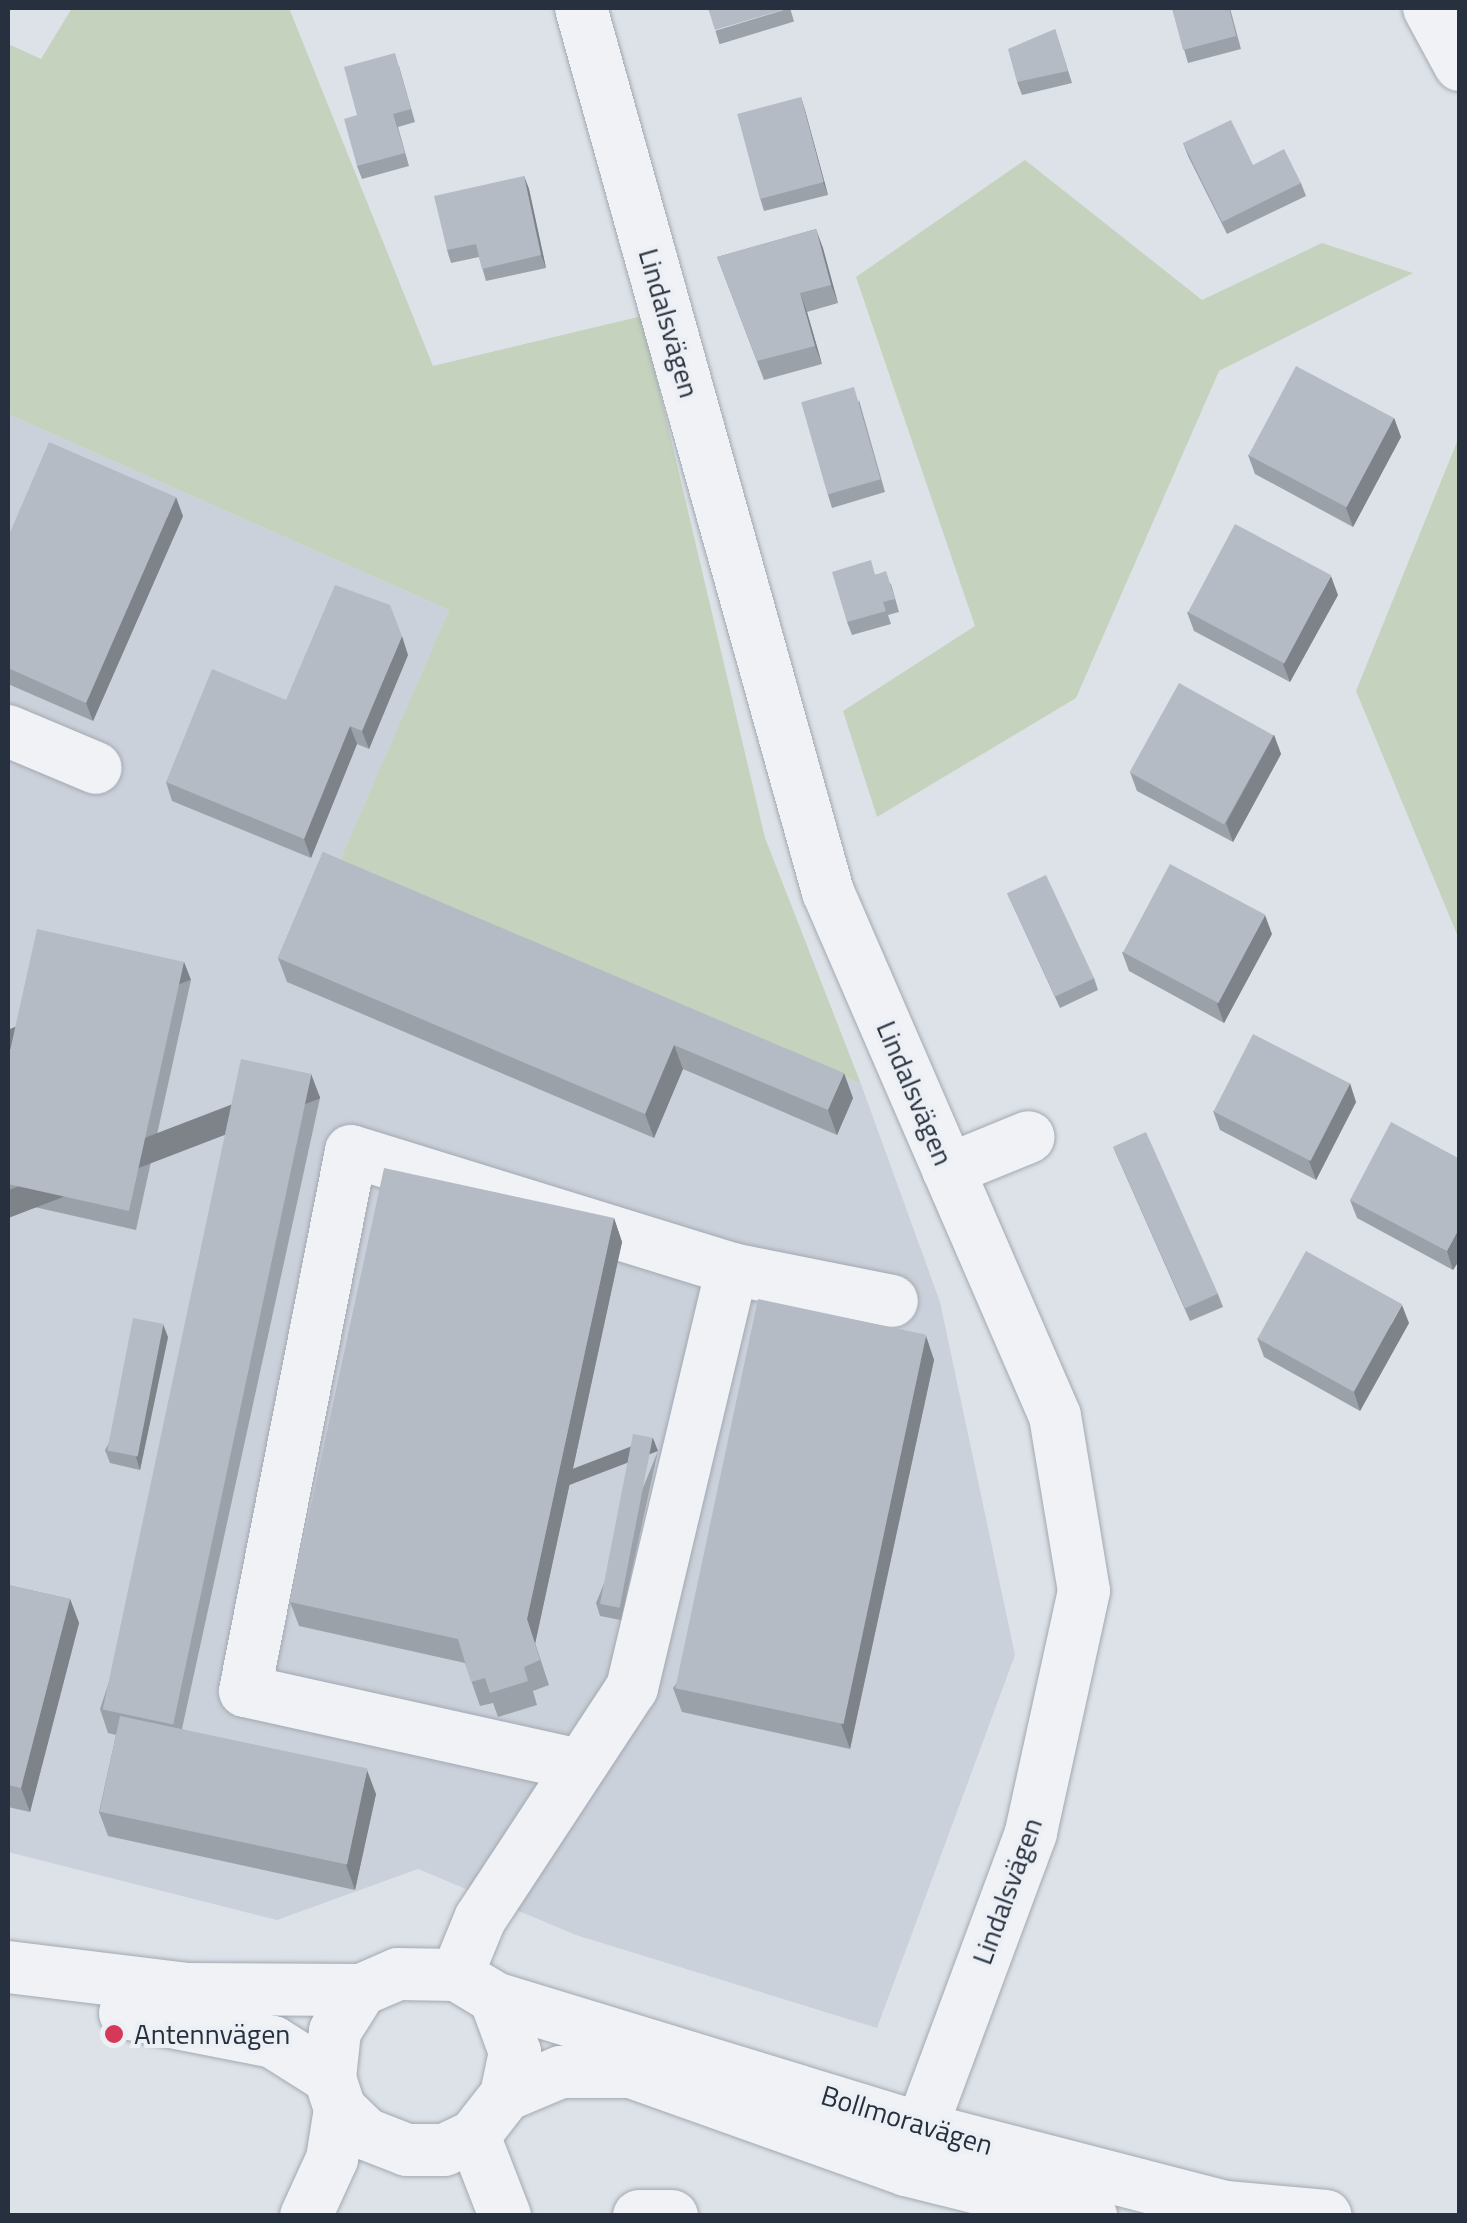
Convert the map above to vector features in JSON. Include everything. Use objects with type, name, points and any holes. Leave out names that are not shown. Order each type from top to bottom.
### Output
[{"type":"street","name":"Lindalsvägen","points":[[581,8],[828,892],[1055,1416],[1084,1591],[1032,1833],[912,2149]]},
{"type":"street","points":[[1429,8],[1460,65]]},
{"type":"street","points":[[8,731],[96,768]]},
{"type":"street","points":[[948,1170],[1029,1137]]},
{"type":"street","points":[[579,1766],[246,1690],[351,1151],[732,1269],[892,1301]]},
{"type":"street","points":[[8,1981],[273,2042],[389,2146],[444,2150],[474,2136],[506,2095],[515,2052],[476,1986],[480,1920],[632,1688],[732,1269]]},
{"type":"street","points":[[8,1967],[186,1989],[361,1990],[398,1974],[476,1986]]},
{"type":"street","name":"Bollmoravägen","points":[[476,1986],[1091,2216]]},
{"type":"street","points":[[306,2216],[332,2159],[335,2031],[361,1990]]},
{"type":"street","name":"Bollmoravägen","points":[[506,2095],[561,2072],[631,2072],[912,2149],[1226,2206],[1326,2216]]},
{"type":"street","points":[[474,2136],[506,2216]]},
{"type":"street","points":[[334,2216],[389,2146]]},
{"type":"street","points":[[639,2216],[652,2208],[672,2216]]},
{"type":"shaded area","points":[[8,414],[449,610],[340,862],[861,1084],[940,1302],[1015,1655],[877,2028],[576,1935],[418,1869],[277,1920],[8,1852]]},
{"type":"green space","points":[[72,8],[289,8],[433,366],[642,316],[765,838],[861,1084],[340,861],[449,610],[8,414],[8,44],[41,59]]},
{"type":"green space","points":[[1025,160],[1202,300],[1322,243],[1413,273],[1219,371],[1076,698],[877,817],[843,711],[975,626],[856,277]]},
{"type":"green space","points":[[1459,437],[1459,939],[1356,691]]},
{"type":"building","points":[[708,8],[789,8],[715,30]]},
{"type":"building","points":[[1172,8],[1229,8],[1236,36],[1183,50]]},
{"type":"building","points":[[1055,29],[1068,71],[1017,82],[1008,49]]},
{"type":"building","points":[[395,53],[411,109],[393,114],[405,153],[357,166],[344,119],[357,115],[344,67]]},
{"type":"building","points":[[801,97],[824,182],[760,199],[737,114]]},
{"type":"building","points":[[1231,120],[1253,165],[1284,149],[1301,183],[1222,222],[1183,143]]},
{"type":"building","points":[[524,176],[541,255],[482,269],[476,244],[447,250],[434,196]]},
{"type":"building","points":[[816,229],[831,285],[800,293],[815,346],[757,361],[717,257]]},
{"type":"building","points":[[1296,366],[1394,418],[1347,507],[1249,455]]},
{"type":"building","points":[[854,387],[880,479],[828,494],[801,402]]},
{"type":"building","points":[[49,442],[176,497],[86,703],[8,668],[8,537]]},
{"type":"building","points":[[1235,524],[1331,575],[1284,663],[1188,612]]},
{"type":"building","points":[[871,560],[875,575],[886,571],[895,599],[883,602],[886,611],[847,622],[832,572]]},
{"type":"building","points":[[335,585],[390,605],[402,636],[362,731],[350,726],[304,839],[166,782],[212,669],[286,700]]},
{"type":"building","points":[[1179,683],[1273,735],[1224,825],[1130,772]]},
{"type":"building","points":[[323,852],[844,1073],[828,1110],[674,1045],[645,1114],[278,958]]},
{"type":"building","points":[[1170,864],[1265,915],[1218,1003],[1123,952]]},
{"type":"building","points":[[1046,875],[1094,978],[1055,996],[1007,893]]},
{"type":"building","points":[[37,929],[184,962],[129,1211],[8,1184],[8,1060]]},
{"type":"building","points":[[1253,1034],[1350,1083],[1311,1161],[1214,1112]]},
{"type":"building","points":[[241,1059],[311,1074],[173,1724],[103,1709]]},
{"type":"building","points":[[1391,1122],[1460,1159],[1460,1227],[1447,1251],[1350,1200]]},
{"type":"building","points":[[1146,1132],[1218,1294],[1185,1308],[1113,1147]]},
{"type":"building","points":[[384,1168],[614,1218],[527,1619],[540,1660],[524,1667],[528,1681],[490,1693],[485,1678],[471,1682],[458,1639],[290,1602]]},
{"type":"building","points":[[1306,1251],[1402,1304],[1354,1392],[1258,1338]]},
{"type":"building","points":[[758,1299],[926,1335],[843,1724],[675,1688]]},
{"type":"building","points":[[133,1318],[163,1324],[138,1456],[107,1451]]},
{"type":"building","points":[[633,1434],[653,1438],[620,1608],[600,1604]]},
{"type":"building","points":[[8,1585],[70,1599],[21,1788],[8,1785]]},
{"type":"building","points":[[120,1716],[367,1769],[347,1864],[100,1812]]},
{"type":"place","name":"Antennvägen","points":[[114,2034]]}]
